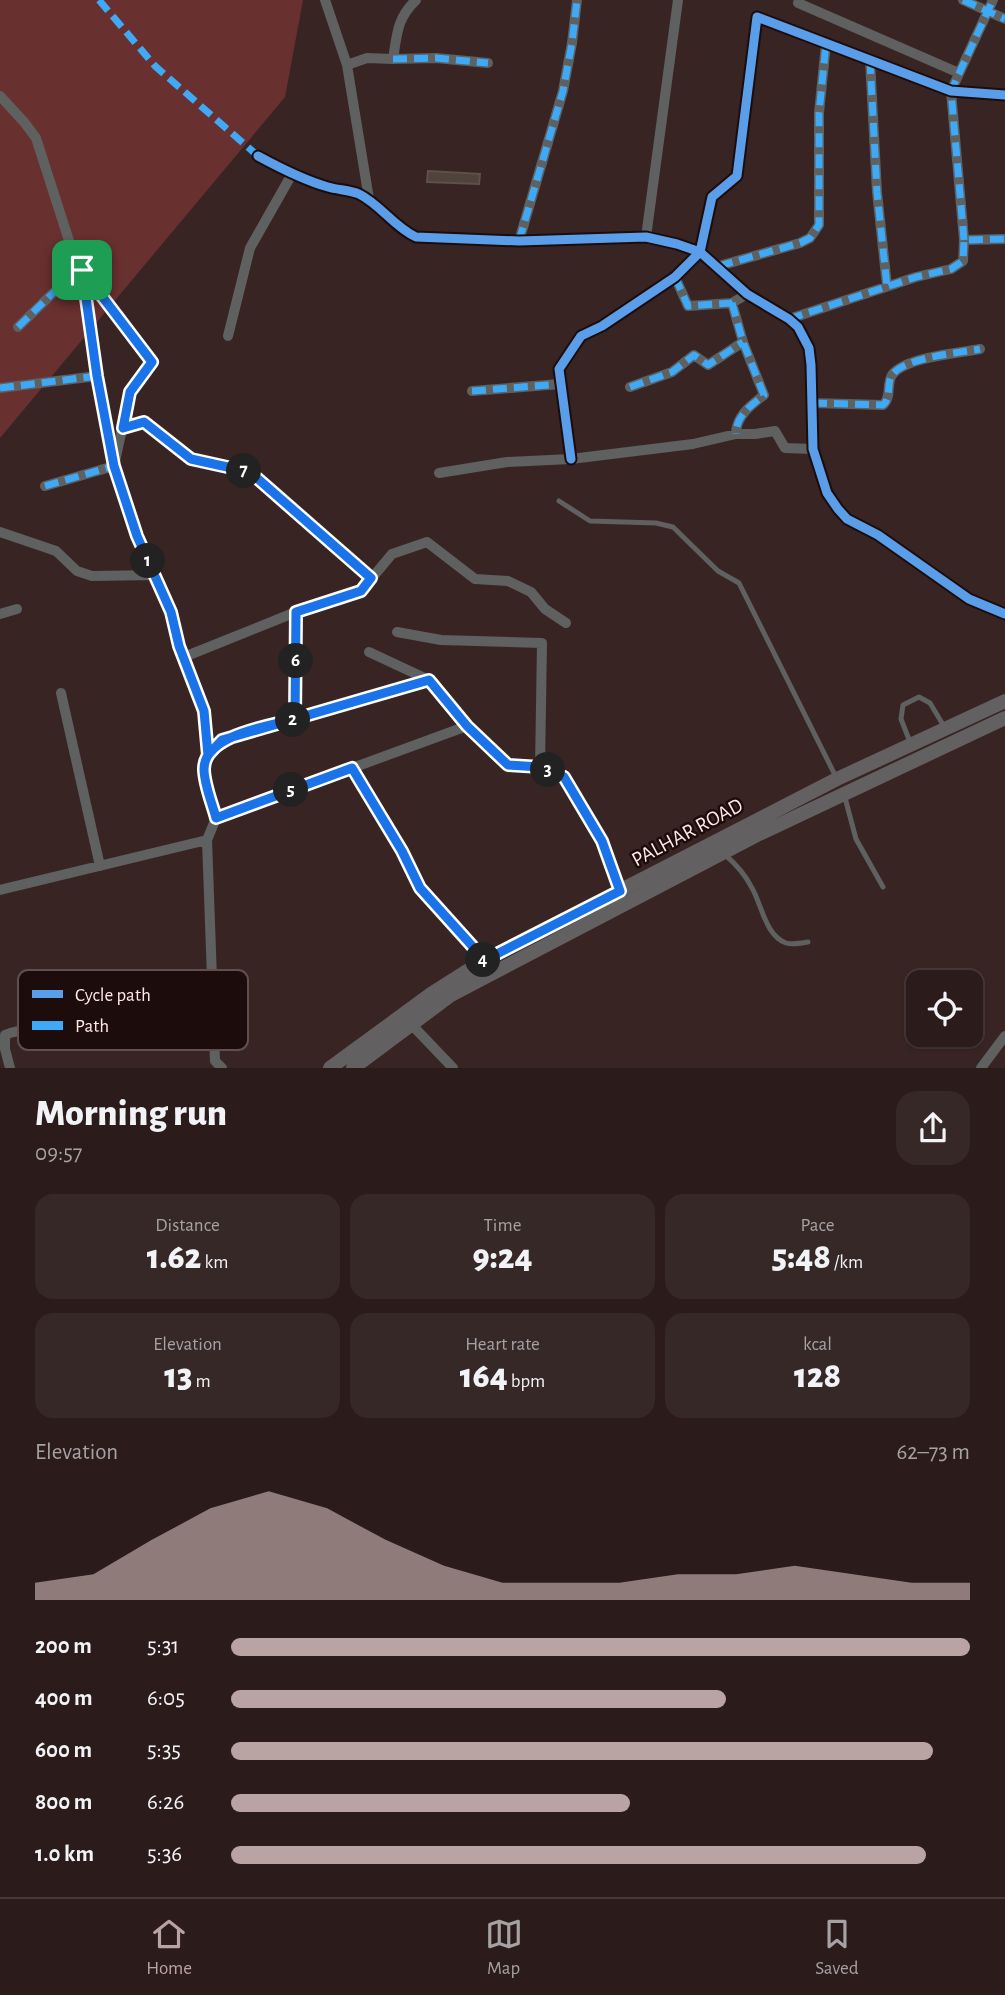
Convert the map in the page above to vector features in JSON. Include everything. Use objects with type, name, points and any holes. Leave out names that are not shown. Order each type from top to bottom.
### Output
[{"type":"main road","name":"PALHAR ROAD","points":[[330,1068],[431,994],[483,961],[836,779],[1005,701]]},
{"type":"main road","name":"PALHAR ROAD","points":[[353,1068],[451,995],[757,835],[1005,718]]},
{"type":"street","points":[[325,0],[347,65],[369,199]]},
{"type":"street","points":[[393,59],[400,20],[405,10],[416,0]]},
{"type":"street","points":[[519,241],[563,92],[577,0]]},
{"type":"street","points":[[646,237],[678,0]]},
{"type":"street","points":[[963,0],[1005,19]]},
{"type":"street","points":[[789,319],[960,265],[965,257],[951,91],[993,0]]},
{"type":"street","points":[[798,3],[959,73]]},
{"type":"street","points":[[571,459],[559,369],[580,336],[602,326],[675,276],[700,252],[712,197],[737,176],[757,17],[951,91],[1005,95]]},
{"type":"street","points":[[719,266],[800,243],[810,238],[819,225],[819,113],[826,44]]},
{"type":"street","points":[[347,65],[367,58],[436,58],[488,63]]},
{"type":"street","points":[[870,60],[877,191],[887,286]]},
{"type":"street","points":[[0,96],[36,138],[72,250],[82,270],[152,362],[130,392],[114,466]]},
{"type":"street","points":[[258,156],[292,174],[369,199],[404,232],[416,237],[519,241],[646,237],[700,252],[719,266],[747,294],[798,327],[809,348],[813,449],[827,492],[847,519],[878,535],[969,599],[1005,614]]},
{"type":"street","points":[[228,335],[250,248],[292,174]]},
{"type":"street","points":[[964,240],[1005,239]]},
{"type":"street","points":[[18,327],[54,292],[82,270]]},
{"type":"street","points":[[82,270],[97,376],[114,466],[137,536],[171,612],[204,711],[208,755],[204,768],[216,818],[207,840],[212,970]]},
{"type":"street","points":[[675,276],[688,306],[732,303],[747,294]]},
{"type":"street","points":[[732,303],[743,342],[764,395],[749,407],[736,423],[736,434]]},
{"type":"street","points":[[630,387],[672,372],[694,355],[709,365],[743,342]]},
{"type":"street","points":[[813,404],[883,405],[888,398],[891,376],[900,368],[912,362],[980,349]]},
{"type":"street","points":[[0,388],[97,376]]},
{"type":"street","points":[[472,391],[560,384]]},
{"type":"street","points":[[123,428],[144,422],[191,459],[250,472],[371,578]]},
{"type":"street","points":[[439,473],[507,462],[571,459],[693,444],[736,434],[775,431],[785,448],[813,449]]},
{"type":"street","points":[[45,486],[114,466]]},
{"type":"street","points":[[0,532],[56,551],[77,571],[92,576],[155,575]]},
{"type":"street","points":[[184,657],[296,612],[361,591],[392,554],[427,542],[475,579],[508,581],[531,592],[545,609],[566,623]]},
{"type":"street","points":[[0,614],[17,609]]},
{"type":"street","points":[[295,719],[296,612]]},
{"type":"street","points":[[397,632],[440,640],[542,643],[540,767]]},
{"type":"street","points":[[369,652],[429,680],[467,726],[508,765],[540,767],[564,777],[602,841],[620,891]]},
{"type":"street","points":[[208,755],[222,740],[429,680]]},
{"type":"street","points":[[61,692],[100,866]]},
{"type":"street","points":[[216,818],[467,726]]},
{"type":"street","points":[[352,768],[402,851],[420,888],[483,961]]},
{"type":"street","points":[[0,891],[207,840]]},
{"type":"street","points":[[411,1024],[453,1068]]},
{"type":"street","points":[[10,1068],[5,1035],[18,1031]]},
{"type":"street","points":[[981,1068],[1005,1036]]},
{"type":"street","points":[[215,1050],[215,1061],[222,1068]]},
{"type":"lane","points":[[559,501],[590,521],[656,523],[673,527],[718,571],[739,583],[844,793],[856,839],[883,887]]},
{"type":"lane","points":[[911,745],[901,719],[903,705],[919,697],[930,703],[946,729]]},
{"type":"lane","points":[[724,854],[737,865],[753,889],[767,924],[777,936],[787,943],[808,942]]},
{"type":"shaded area","points":[[0,0],[303,0],[285,97],[0,438]]},
{"type":"building","points":[[428,171],[480,174],[479,184],[427,182]]},
{"type":"marked path","points":[[99,0],[155,66],[258,156]]},
{"type":"marked path","points":[[519,241],[563,91],[577,0]]},
{"type":"marked path","points":[[963,0],[1005,19]]},
{"type":"marked path","points":[[964,240],[951,91],[993,0]]},
{"type":"marked path","points":[[719,266],[800,243],[810,238],[819,225],[819,113],[826,44]]},
{"type":"marked path","points":[[393,59],[436,58],[488,63]]},
{"type":"marked path","points":[[870,60],[877,192],[887,286]]},
{"type":"marked path","points":[[789,319],[916,277],[951,269],[963,261],[964,240],[1005,239]]},
{"type":"marked path","points":[[18,327],[54,292],[82,270]]},
{"type":"marked path","points":[[45,486],[114,466],[97,376],[82,270]]},
{"type":"marked path","points":[[675,277],[688,306],[732,303],[738,300]]},
{"type":"marked path","points":[[732,303],[743,342],[764,395],[741,417],[736,434]]},
{"type":"marked path","points":[[630,387],[672,372],[694,355],[708,365],[743,342]]},
{"type":"marked path","points":[[813,403],[883,405],[886,402],[890,379],[899,369],[920,360],[980,349]]},
{"type":"marked path","points":[[0,388],[97,376]]},
{"type":"marked path","points":[[472,391],[560,384]]},
{"type":"cycle path","points":[[571,459],[559,369],[581,336],[602,326],[675,277],[700,252],[712,197],[737,176],[757,17],[951,91],[1005,95]]},
{"type":"cycle path","points":[[258,156],[310,181],[359,194],[416,237],[519,241],[646,237],[700,252],[747,294],[798,327],[809,348],[813,449],[827,493],[838,509],[847,519],[878,535],[969,599],[1005,614]]},
{"type":"route","points":[[82,270],[97,376],[114,466],[137,536],[171,612],[179,646],[204,711],[208,755],[222,740],[429,680],[467,726],[508,765],[540,767],[564,777],[602,841],[620,891],[483,961],[420,888],[402,851],[352,768],[216,818],[204,768],[208,755],[222,740],[295,719],[296,668],[296,612],[361,591],[371,578],[250,472],[191,459],[144,422],[123,428],[130,392],[152,362],[82,270]]}]
